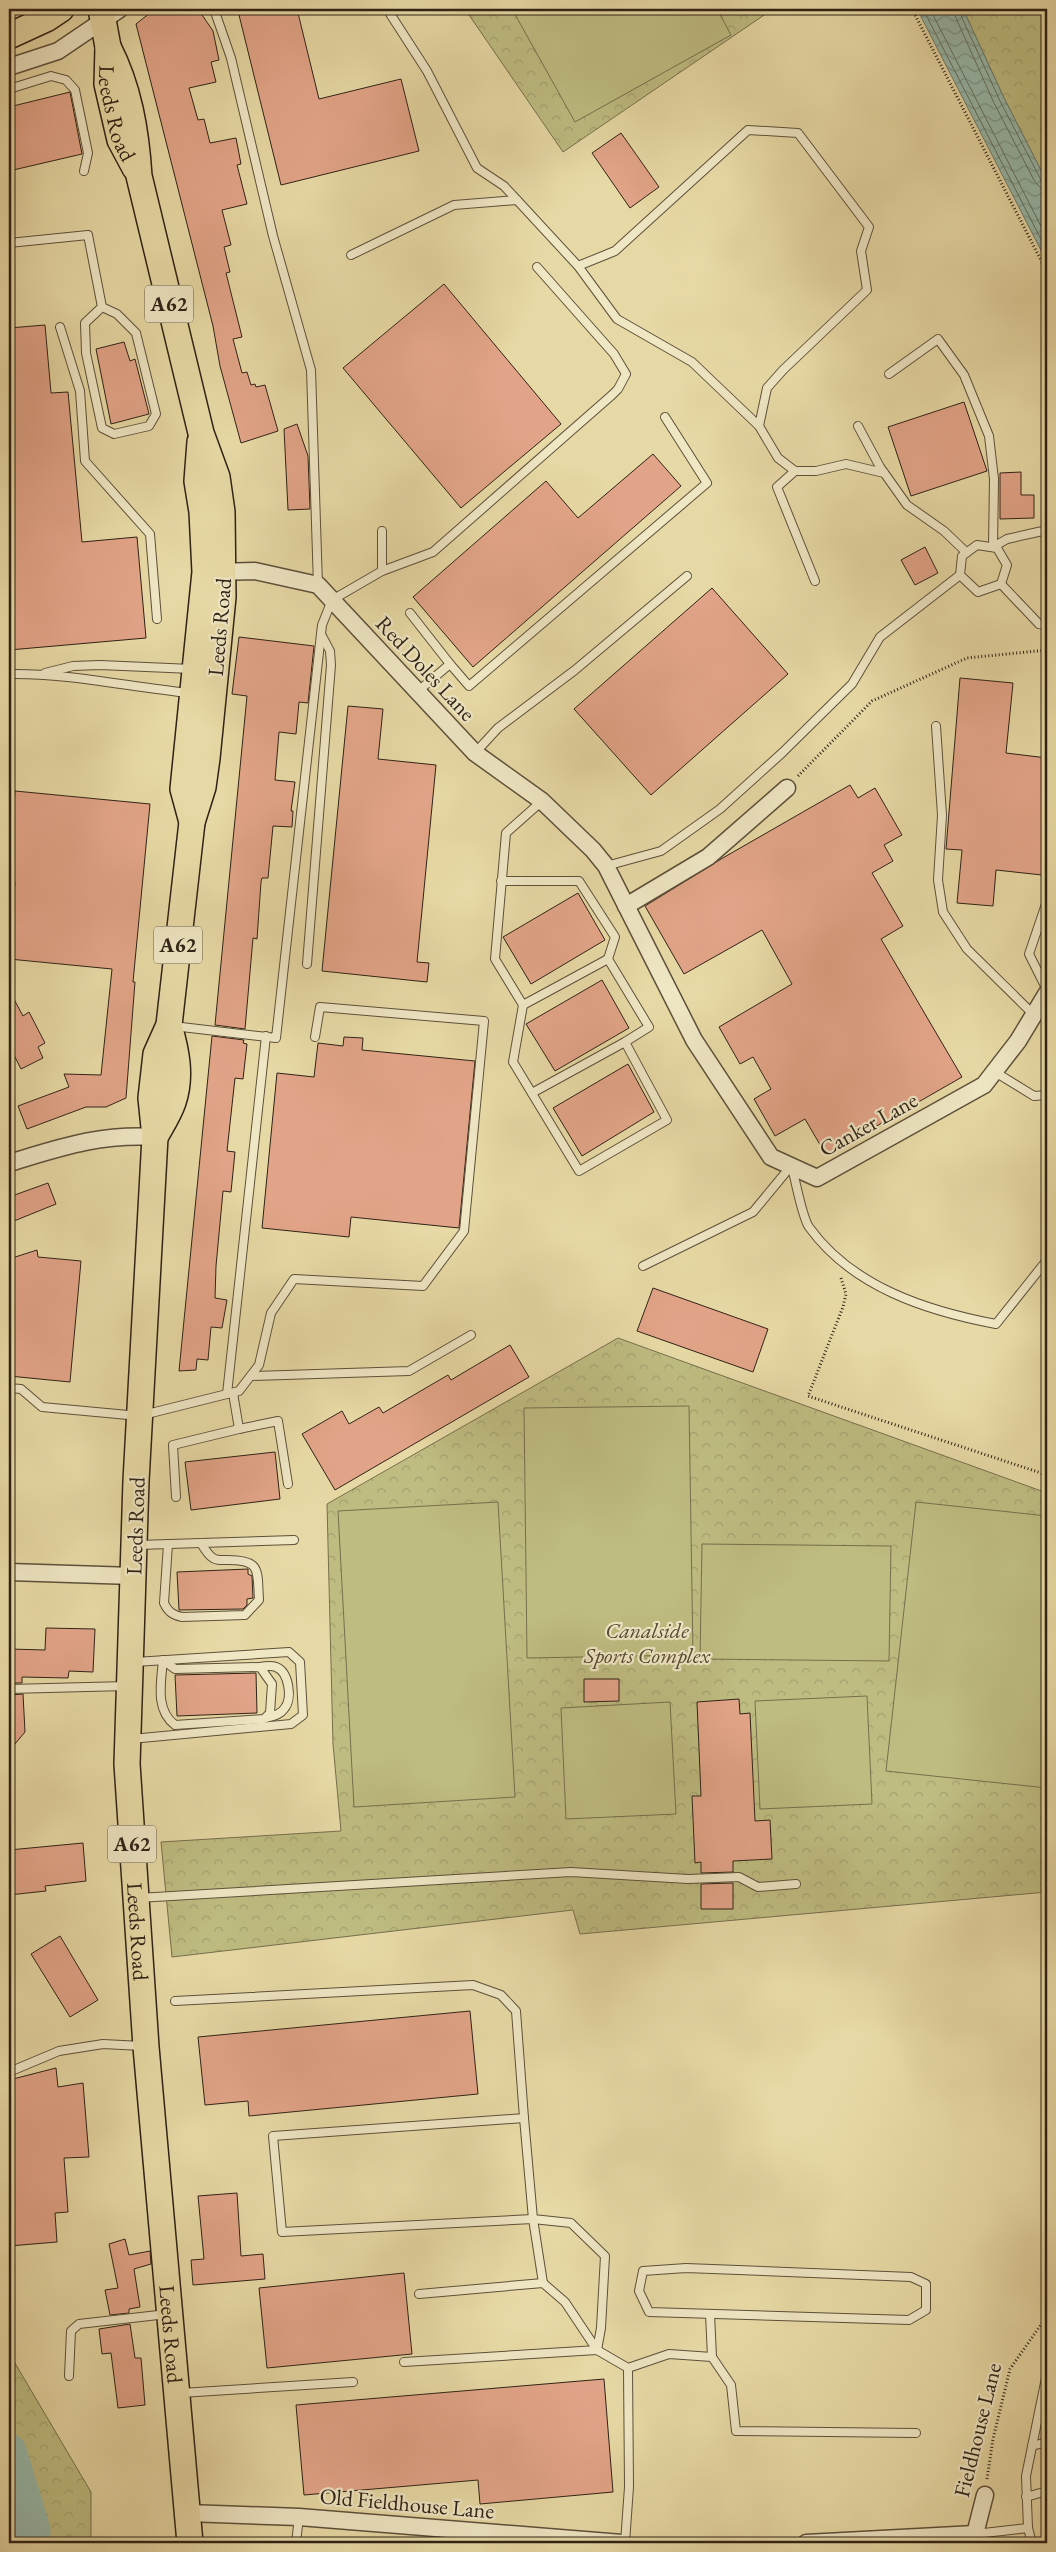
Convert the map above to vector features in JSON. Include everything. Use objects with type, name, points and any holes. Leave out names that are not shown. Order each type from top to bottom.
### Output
[{"type":"main road","points":[[9,36],[46,19],[61,9]]},
{"type":"main road","name":"Leeds Road","points":[[108,12],[108,47],[122,74],[136,132],[139,176],[201,433],[217,477],[220,496],[215,572],[204,681],[203,787],[192,822],[168,1025],[178,1054],[177,1076],[174,1102],[154,1137],[134,1545],[127,1764],[146,2047],[190,2543]]},
{"type":"street","points":[[9,67],[58,51],[108,12]]},
{"type":"street","points":[[215,572],[255,571],[318,585]]},
{"type":"street","name":"Red Doles Lane","points":[[318,585],[475,753],[542,801],[593,850]]},
{"type":"street","points":[[626,906],[708,857],[787,788]]},
{"type":"street","name":"Canker Lane","points":[[593,850],[606,866],[694,1040],[771,1157],[817,1178],[984,1085],[1018,1041],[1047,992]]},
{"type":"street","points":[[9,1162],[88,1140],[123,1135],[154,1137]]},
{"type":"street","points":[[9,1572],[133,1576]]},
{"type":"street","name":"Fieldhouse Lane","points":[[977,2539],[984,2494]]},
{"type":"street","name":"Old Fieldhouse Lane","points":[[188,2513],[299,2517],[470,2537],[624,2543]]},
{"type":"street","points":[[806,2543],[977,2539]]},
{"type":"lane","points":[[214,9],[231,58],[273,236],[311,370],[318,585]]},
{"type":"lane","points":[[387,9],[427,71],[477,168],[504,186],[518,200],[578,266],[617,319],[692,362],[759,426],[778,458],[795,471],[816,471],[846,464],[884,472]]},
{"type":"lane","points":[[9,90],[51,76],[66,80],[75,90],[88,153],[84,171]]},
{"type":"lane","points":[[578,266],[615,251],[748,130],[798,133],[869,227],[861,251],[866,290],[783,370],[768,388],[759,426]]},
{"type":"lane","points":[[352,256],[454,205],[518,200]]},
{"type":"lane","points":[[9,243],[88,235],[102,306]]},
{"type":"lane","points":[[168,1025],[276,1038],[322,625],[332,600],[382,571],[433,552],[612,395],[623,381],[626,374],[614,354],[537,267]]},
{"type":"lane","points":[[102,306],[117,314],[136,333],[156,414],[149,426],[114,434],[102,428],[86,353],[86,323],[102,306]]},
{"type":"lane","points":[[60,328],[80,391],[85,461],[150,534],[156,619]]},
{"type":"lane","points":[[889,374],[938,339],[964,375],[989,436],[994,479],[993,547]]},
{"type":"lane","points":[[410,613],[469,686],[707,483],[665,417]]},
{"type":"lane","points":[[858,426],[884,472],[907,505],[944,530],[966,552]]},
{"type":"lane","points":[[795,471],[777,487],[815,580]]},
{"type":"lane","points":[[993,547],[1007,539],[1047,530]]},
{"type":"lane","points":[[382,531],[382,571]]},
{"type":"lane","points":[[606,866],[661,851],[720,809],[782,753],[852,684],[880,637],[960,575],[962,556],[966,552],[977,545],[997,548],[1007,566],[1000,584],[978,592],[960,575]]},
{"type":"lane","points":[[475,753],[498,728],[575,670],[687,576]]},
{"type":"lane","points":[[1000,584],[1039,624],[1047,626]]},
{"type":"lane","points":[[307,964],[331,664],[330,651],[321,634]]},
{"type":"lane","points":[[417,692],[450,664]]},
{"type":"lane","points":[[9,674],[45,673],[73,666],[100,665],[204,681]]},
{"type":"lane","points":[[45,673],[69,678],[149,686],[204,681]]},
{"type":"lane","points":[[936,726],[942,816],[938,880],[943,912],[966,949],[1034,1016]]},
{"type":"lane","points":[[542,801],[506,833],[495,958],[523,1005],[513,1062],[578,1171],[667,1120],[625,1042]]},
{"type":"lane","points":[[501,882],[579,881],[615,938],[608,959],[523,1005]]},
{"type":"lane","points":[[1047,902],[1029,954],[1047,992]]},
{"type":"lane","points":[[532,1094],[649,1027],[608,959]]},
{"type":"lane","points":[[9,1388],[21,1389],[42,1407],[140,1416],[239,1391],[259,1365],[271,1313],[294,1279],[423,1286],[464,1231],[484,1022],[320,1007],[315,1037]]},
{"type":"lane","points":[[239,1429],[230,1393],[266,1036]]},
{"type":"lane","points":[[995,1072],[1034,1096],[1047,1094]]},
{"type":"lane","points":[[791,1166],[808,1226],[850,1270],[886,1290],[949,1315],[996,1324],[1047,1260]]},
{"type":"lane","points":[[643,1266],[753,1212],[791,1166]]},
{"type":"lane","points":[[251,1376],[409,1371],[471,1335]]},
{"type":"lane","points":[[176,1498],[174,1445],[278,1421],[288,1484]]},
{"type":"lane","points":[[134,1545],[294,1540]]},
{"type":"lane","points":[[168,1544],[164,1603],[167,1610],[174,1615],[182,1617],[245,1615],[259,1600],[256,1569],[251,1562],[244,1560],[218,1560],[212,1558],[201,1543]]},
{"type":"lane","points":[[9,1689],[130,1674],[163,1660],[288,1652],[300,1662],[303,1715],[291,1724],[128,1739]]},
{"type":"lane","points":[[159,1736],[175,1725],[264,1719],[276,1716],[284,1710],[288,1703],[287,1679],[283,1670],[274,1666],[175,1669],[163,1660]]},
{"type":"lane","points":[[163,1660],[162,1708],[167,1719],[175,1725]]},
{"type":"lane","points":[[260,1667],[272,1684],[272,1707],[270,1713],[264,1719]]},
{"type":"lane","points":[[136,1898],[570,1872],[688,1879],[739,1877],[758,1887],[796,1884]]},
{"type":"lane","points":[[175,2000],[473,1985],[501,1995],[516,2011],[533,2219],[543,2283],[565,2302],[597,2350],[628,2368],[669,2354],[712,2358]]},
{"type":"lane","points":[[9,2072],[59,2051],[104,2044],[146,2047]]},
{"type":"lane","points":[[524,2118],[273,2136],[282,2232],[533,2219],[571,2223],[605,2256],[602,2319],[597,2350]]},
{"type":"lane","points":[[686,2268],[911,2277],[926,2284],[926,2310],[908,2320],[710,2314],[650,2312],[639,2290],[643,2271],[686,2268]]},
{"type":"lane","points":[[419,2294],[543,2283]]},
{"type":"lane","points":[[69,2376],[71,2331],[79,2324],[169,2314]]},
{"type":"lane","points":[[710,2314],[712,2358],[731,2385],[736,2431],[916,2433]]},
{"type":"lane","points":[[404,2362],[597,2350]]},
{"type":"lane","points":[[624,2543],[629,2486],[628,2368]]},
{"type":"lane","points":[[1032,2543],[1028,2528],[1026,2476],[1047,2373]]},
{"type":"lane","points":[[176,2393],[353,2382]]},
{"type":"lane","points":[[1032,2446],[1047,2442]]},
{"type":"lane","points":[[1026,2497],[1047,2491]]},
{"type":"lane","points":[[296,2543],[299,2517]]},
{"type":"lane","points":[[977,2539],[1028,2528]]},
{"type":"path","points":[[912,9],[1047,272]]},
{"type":"path","points":[[787,788],[872,701],[968,658],[1047,650]]},
{"type":"path","points":[[837,1270],[846,1294],[808,1396],[1047,1475]]},
{"type":"path","name":"Fieldhouse Lane","points":[[984,2494],[993,2439],[1010,2369],[1047,2316]]},
{"type":"green space","points":[[467,9],[773,9],[563,152],[467,12]]},
{"type":"green space","points":[[512,9],[717,9],[731,35],[575,122]]},
{"type":"green space","points":[[963,9],[1047,9],[1047,182],[1004,98]]},
{"type":"green space","name":"Canalside Sports Complex","points":[[618,1338],[1047,1493],[1047,1892],[580,1934],[573,1910],[172,1957],[161,1842],[341,1831],[333,1744],[327,1504]]},
{"type":"green space","points":[[689,1406],[693,1655],[527,1658],[524,1408]]},
{"type":"green space","points":[[498,1502],[515,1797],[354,1807],[338,1511]]},
{"type":"green space","points":[[916,1502],[1047,1516],[1047,1788],[886,1771]]},
{"type":"green space","points":[[702,1544],[891,1546],[889,1661],[700,1659]]},
{"type":"green space","points":[[867,1696],[872,1804],[760,1809],[755,1701]]},
{"type":"green space","points":[[670,1702],[676,1814],[566,1819],[561,1708]]},
{"type":"green space","points":[[9,2353],[91,2492],[91,2543],[9,2543]]},
{"type":"water","points":[[917,9],[963,9],[1004,98],[1047,182],[1047,262]]},
{"type":"building","points":[[155,9],[198,9],[213,31],[219,60],[211,62],[216,82],[189,88],[198,120],[204,119],[210,143],[236,138],[241,164],[237,165],[247,204],[222,210],[231,245],[224,247],[230,272],[226,273],[242,337],[233,339],[242,373],[247,372],[251,385],[255,384],[256,387],[265,385],[278,431],[241,443],[220,366],[213,326],[136,24]]},
{"type":"building","points":[[264,9],[297,9],[319,99],[401,79],[419,151],[281,185],[239,15]]},
{"type":"building","points":[[70,92],[82,154],[9,171],[9,107]]},
{"type":"building","points":[[621,133],[659,187],[630,208],[592,153]]},
{"type":"building","points":[[444,284],[561,424],[461,508],[343,368]]},
{"type":"building","points":[[45,325],[51,393],[68,392],[82,542],[137,537],[146,638],[9,650],[9,328]]},
{"type":"building","points":[[124,342],[130,361],[135,359],[149,414],[111,424],[96,349]]},
{"type":"building","points":[[964,402],[987,471],[911,496],[888,427]]},
{"type":"building","points":[[297,424],[308,456],[310,509],[288,510],[284,429]]},
{"type":"building","points":[[653,454],[681,486],[473,667],[413,597],[546,481],[578,518]]},
{"type":"building","points":[[1021,472],[1021,495],[1034,495],[1034,518],[1000,519],[1000,473]]},
{"type":"building","points":[[925,547],[938,573],[915,585],[901,560]]},
{"type":"building","points":[[712,588],[788,674],[651,795],[574,709]]},
{"type":"building","points":[[239,637],[314,646],[308,703],[299,702],[296,734],[279,732],[275,780],[295,782],[291,811],[293,811],[292,827],[273,826],[268,878],[262,878],[261,882],[257,939],[253,938],[245,1029],[215,1025],[247,696],[232,694]]},
{"type":"building","points":[[960,678],[1013,683],[1006,753],[1047,758],[1047,827],[1042,875],[996,870],[993,906],[957,903],[962,850],[946,849]]},
{"type":"building","points":[[348,706],[383,709],[378,759],[436,765],[417,962],[429,963],[427,982],[322,971]]},
{"type":"building","points":[[850,785],[858,798],[875,788],[902,835],[884,845],[893,861],[872,873],[903,926],[881,939],[962,1077],[826,1155],[805,1119],[775,1136],[754,1099],[771,1089],[753,1057],[740,1064],[719,1027],[792,984],[762,930],[684,974],[645,906],[721,859]]},
{"type":"building","points":[[15,791],[150,804],[133,982],[135,982],[126,1098],[106,1107],[86,1107],[27,1129],[18,1106],[69,1087],[64,1074],[101,1075],[112,969],[9,959],[15,882],[9,881],[9,861]]},
{"type":"building","points":[[578,893],[605,940],[531,984],[503,937]]},
{"type":"building","points":[[602,980],[629,1028],[555,1071],[526,1024]]},
{"type":"building","points":[[9,990],[23,1016],[29,1012],[45,1043],[38,1047],[43,1058],[21,1069],[9,1045]]},
{"type":"building","points":[[212,1036],[244,1040],[243,1043],[247,1044],[243,1079],[235,1078],[227,1151],[235,1152],[231,1192],[223,1191],[216,1266],[215,1298],[227,1300],[222,1328],[211,1327],[208,1360],[197,1359],[196,1370],[179,1371]]},
{"type":"building","points":[[344,1037],[363,1038],[362,1050],[475,1061],[459,1228],[351,1217],[349,1237],[262,1228],[277,1073],[314,1077],[318,1043],[343,1046]]},
{"type":"building","points":[[628,1064],[654,1112],[582,1156],[553,1108]]},
{"type":"building","points":[[48,1183],[56,1204],[9,1223],[9,1197]]},
{"type":"building","points":[[37,1250],[38,1257],[81,1261],[70,1382],[9,1376],[9,1259]]},
{"type":"building","points":[[653,1288],[768,1329],[753,1372],[637,1331]]},
{"type":"building","points":[[510,1345],[529,1377],[335,1490],[302,1434],[342,1411],[349,1424],[379,1407],[383,1413],[448,1375],[451,1380]]},
{"type":"building","points":[[275,1452],[280,1499],[191,1510],[185,1462]]},
{"type":"building","points":[[248,1569],[248,1574],[252,1576],[253,1598],[247,1599],[247,1605],[243,1609],[179,1610],[177,1572]]},
{"type":"building","points":[[46,1628],[95,1629],[93,1672],[69,1671],[68,1678],[22,1677],[22,1683],[9,1683],[9,1649],[45,1650]]},
{"type":"building","points":[[256,1673],[257,1713],[177,1716],[175,1675]]},
{"type":"building","points":[[584,1679],[619,1679],[619,1701],[584,1702]]},
{"type":"building","points":[[23,1694],[25,1732],[9,1751],[9,1695]]},
{"type":"building","points":[[739,1699],[740,1714],[750,1713],[755,1821],[770,1820],[772,1859],[733,1861],[733,1872],[701,1873],[701,1862],[695,1863],[692,1796],[701,1796],[697,1702]]},
{"type":"building","points":[[83,1843],[86,1881],[45,1886],[46,1891],[9,1895],[9,1850]]},
{"type":"building","points":[[733,1883],[733,1909],[701,1909],[701,1884]]},
{"type":"building","points":[[60,1936],[98,2000],[70,2017],[31,1954]]},
{"type":"building","points":[[470,2011],[478,2094],[249,2116],[248,2101],[205,2105],[198,2037]]},
{"type":"building","points":[[56,2068],[58,2087],[83,2083],[89,2157],[64,2158],[68,2212],[55,2213],[57,2242],[9,2246],[9,2080]]},
{"type":"building","points":[[237,2193],[241,2256],[263,2254],[265,2279],[193,2285],[191,2260],[204,2259],[198,2196]]},
{"type":"building","points":[[125,2239],[129,2255],[150,2251],[151,2264],[134,2269],[140,2307],[129,2309],[129,2313],[110,2315],[105,2290],[118,2288],[109,2244]]},
{"type":"building","points":[[404,2273],[412,2354],[267,2368],[259,2288]]},
{"type":"building","points":[[130,2324],[135,2358],[141,2358],[145,2405],[118,2408],[111,2353],[102,2354],[99,2329]]},
{"type":"building","points":[[604,2379],[613,2492],[480,2504],[478,2480],[304,2495],[296,2405]]},
{"type":"waterway","points":[[9,2451],[33,2530],[32,2543]]}]
